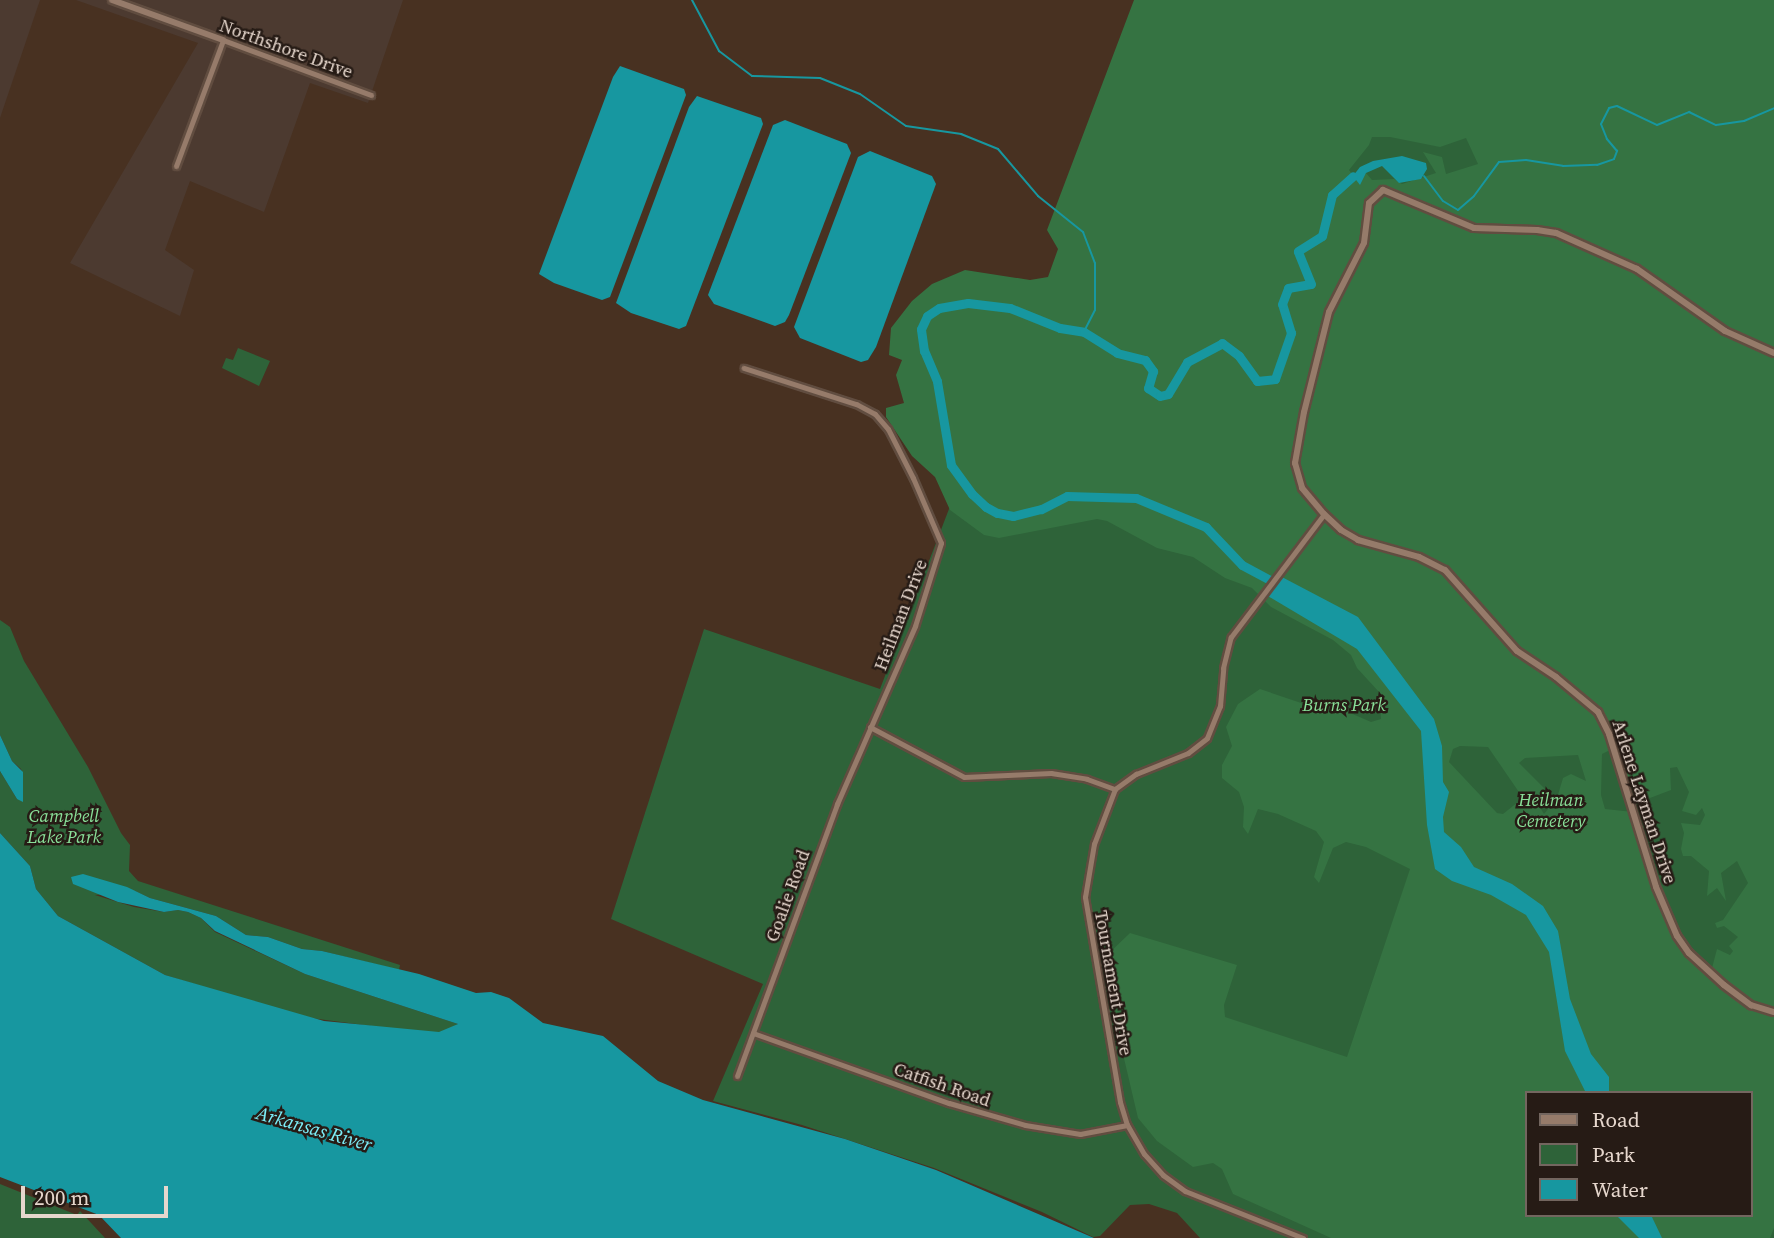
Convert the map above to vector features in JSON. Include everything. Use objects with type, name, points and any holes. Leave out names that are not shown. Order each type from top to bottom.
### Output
[{"type":"street","name":"Northshore Drive","points":[[111,0],[372,95]]},
{"type":"street","points":[[176,166],[223,40]]},
{"type":"street","name":"Arlene Layman Drive","points":[[1774,353],[1725,331],[1662,284],[1624,262],[1545,230],[1468,226],[1383,190],[1369,203],[1364,243],[1329,312],[1297,448],[1298,480],[1324,514],[1357,540],[1419,557],[1445,570],[1517,650],[1594,707],[1609,734],[1656,887],[1680,942],[1707,970],[1746,1001],[1774,1012]]},
{"type":"street","name":"Heilman Drive","points":[[744,368],[856,404],[874,414],[888,429],[938,529],[941,547],[928,590],[870,727]]},
{"type":"street","points":[[870,727],[964,778],[1051,773],[1087,779],[1115,789],[1136,774],[1188,753],[1207,738],[1220,706],[1227,646],[1263,593],[1324,514]]},
{"type":"street","name":"Goalie Road","points":[[737,1076],[837,804],[870,727]]},
{"type":"street","name":"Tournament Drive","points":[[1115,789],[1094,844],[1086,879],[1085,903],[1120,1102],[1127,1125],[1144,1154],[1173,1184],[1203,1200],[1303,1238]]},
{"type":"street","name":"Catfish Road","points":[[752,1033],[948,1103],[1025,1125],[1080,1133],[1127,1125]]},
{"type":"shaded area","points":[[0,0],[40,0],[0,118]]},
{"type":"shaded area","points":[[76,0],[403,0],[368,103],[310,83],[264,212],[190,181],[165,250],[194,270],[180,316],[70,263],[198,43]]},
{"type":"green space","name":"Burns Park","points":[[1134,0],[1774,0],[1774,1228],[1770,1238],[1331,1238],[1233,1194],[1222,1169],[1213,1163],[1193,1167],[1157,1141],[1138,1118],[1103,969],[1107,955],[1130,933],[1237,965],[1224,1005],[1225,1017],[1347,1057],[1410,869],[1366,847],[1346,842],[1333,848],[1319,883],[1314,877],[1324,842],[1316,831],[1278,814],[1258,809],[1248,834],[1243,827],[1244,807],[1239,792],[1222,778],[1222,765],[1232,746],[1226,727],[1238,704],[1260,689],[1310,706],[1348,712],[1371,722],[1381,719],[1379,692],[1357,668],[1351,655],[1333,640],[1271,607],[1252,588],[1225,578],[1193,557],[1157,548],[1107,521],[1097,519],[999,538],[984,535],[950,510],[935,477],[912,456],[886,417],[886,408],[904,403],[896,375],[902,360],[889,355],[891,328],[912,301],[932,284],[965,270],[1030,280],[1048,277],[1058,249],[1047,230]],"holes":[[[1372,137],[1390,137],[1440,147],[1466,138],[1478,164],[1446,174],[1442,157],[1423,152],[1436,173],[1402,184],[1394,179],[1372,180],[1366,173],[1360,184],[1349,170],[1369,145]],[[1460,746],[1488,747],[1523,798],[1503,814],[1497,813],[1449,762],[1453,749]],[[1614,748],[1633,812],[1605,809],[1601,795],[1602,754]],[[1578,755],[1586,781],[1571,774],[1563,778],[1557,798],[1544,814],[1539,806],[1552,796],[1519,763],[1525,758]],[[1677,767],[1689,792],[1682,811],[1696,815],[1702,808],[1705,815],[1700,825],[1681,823],[1684,833],[1681,849],[1683,856],[1691,856],[1709,871],[1707,896],[1717,888],[1726,901],[1721,873],[1737,861],[1748,883],[1723,920],[1715,923],[1717,928],[1724,926],[1738,937],[1729,946],[1733,951],[1730,955],[1717,949],[1712,968],[1707,970],[1680,942],[1634,812],[1645,808],[1650,798],[1671,790],[1670,768]]]},
{"type":"green space","name":"Burns Park","points":[[1148,0],[1774,0],[1774,1238],[1200,1238],[1177,1213],[1149,1204],[1130,1205],[1100,1236],[1093,1237],[1042,1212],[934,1168],[802,1125],[713,1101],[763,984],[611,919],[704,629],[880,689],[962,475],[977,480]]},
{"type":"green space","points":[[238,348],[270,361],[259,386],[222,368],[226,358],[233,360]]},
{"type":"green space","name":"Campbell Lake Park","points":[[0,620],[10,627],[24,661],[88,767],[121,833],[130,845],[129,871],[138,881],[400,965],[399,970],[322,951],[302,949],[268,937],[246,935],[216,916],[150,898],[135,891],[95,895],[134,907],[164,912],[188,912],[201,918],[215,932],[305,974],[458,1024],[444,1032],[417,1032],[303,1017],[165,975],[58,916],[36,889],[30,866],[0,833],[0,771],[17,799],[23,775],[21,769],[12,761],[0,735]]},
{"type":"green space","points":[[0,1184],[77,1215],[80,1211],[105,1238],[0,1238]]},
{"type":"water","points":[[620,66],[684,89],[686,95],[610,297],[602,300],[554,283],[539,274],[613,77]]},
{"type":"water","points":[[697,96],[761,118],[763,124],[686,326],[679,329],[631,313],[616,303],[689,107]]},
{"type":"water","points":[[785,120],[847,144],[851,153],[789,315],[785,322],[775,326],[714,304],[708,295],[773,125]]},
{"type":"water","points":[[870,151],[932,176],[936,184],[876,347],[868,360],[861,362],[800,338],[794,327],[858,157]]},
{"type":"water","points":[[1402,156],[1426,163],[1427,169],[1421,179],[1399,183],[1382,166],[1366,173],[1360,185],[1353,176],[1360,167],[1373,161]]},
{"type":"water","points":[[1280,576],[1358,617],[1434,719],[1442,746],[1443,782],[1449,792],[1443,817],[1444,832],[1461,847],[1474,867],[1512,884],[1543,906],[1558,931],[1570,999],[1591,1054],[1609,1077],[1609,1091],[1585,1091],[1565,1051],[1549,952],[1526,915],[1491,895],[1452,881],[1435,869],[1427,825],[1421,731],[1357,649],[1266,595]]},
{"type":"water","points":[[0,735],[12,761],[23,772],[23,802],[17,799],[0,771]]},
{"type":"water","name":"Arkansas River","points":[[0,833],[30,866],[36,889],[58,916],[165,975],[324,1021],[439,1032],[458,1024],[305,974],[215,931],[201,918],[188,912],[164,912],[118,902],[73,884],[71,877],[83,874],[127,887],[150,898],[216,916],[246,935],[268,937],[302,949],[322,951],[419,974],[476,993],[491,992],[509,998],[543,1023],[603,1036],[658,1081],[703,1100],[845,1139],[936,1170],[1094,1238],[121,1238],[99,1215],[0,1177]]},
{"type":"water","points":[[1618,1217],[1652,1217],[1662,1238],[1639,1238]]},
{"type":"waterway","points":[[692,0],[719,51],[752,76],[820,78],[860,94],[906,126],[961,134],[998,149],[1038,196],[1083,232],[1095,263],[1095,310],[1084,332]]},
{"type":"waterway","points":[[1424,176],[1443,201],[1458,210],[1474,196],[1499,162],[1526,160],[1563,166],[1597,165],[1614,159],[1617,151],[1607,139],[1601,124],[1609,108],[1617,106],[1657,125],[1689,112],[1716,125],[1744,121],[1774,108]]},
{"type":"waterway","points":[[1272,581],[1242,565],[1206,527],[1136,498],[1067,496],[1041,509],[1013,516],[997,513],[986,507],[972,494],[951,465],[937,381],[924,351],[921,329],[927,316],[939,308],[968,303],[1010,308],[1060,328],[1084,332],[1117,353],[1145,360],[1153,371],[1148,388],[1160,396],[1168,394],[1187,362],[1222,343],[1239,356],[1257,381],[1275,379],[1291,333],[1282,304],[1288,288],[1311,284],[1298,251],[1322,236],[1332,195],[1353,176]]},
{"type":"park label","name":"Heilman Cemetery","points":[[1551,811]]}]
